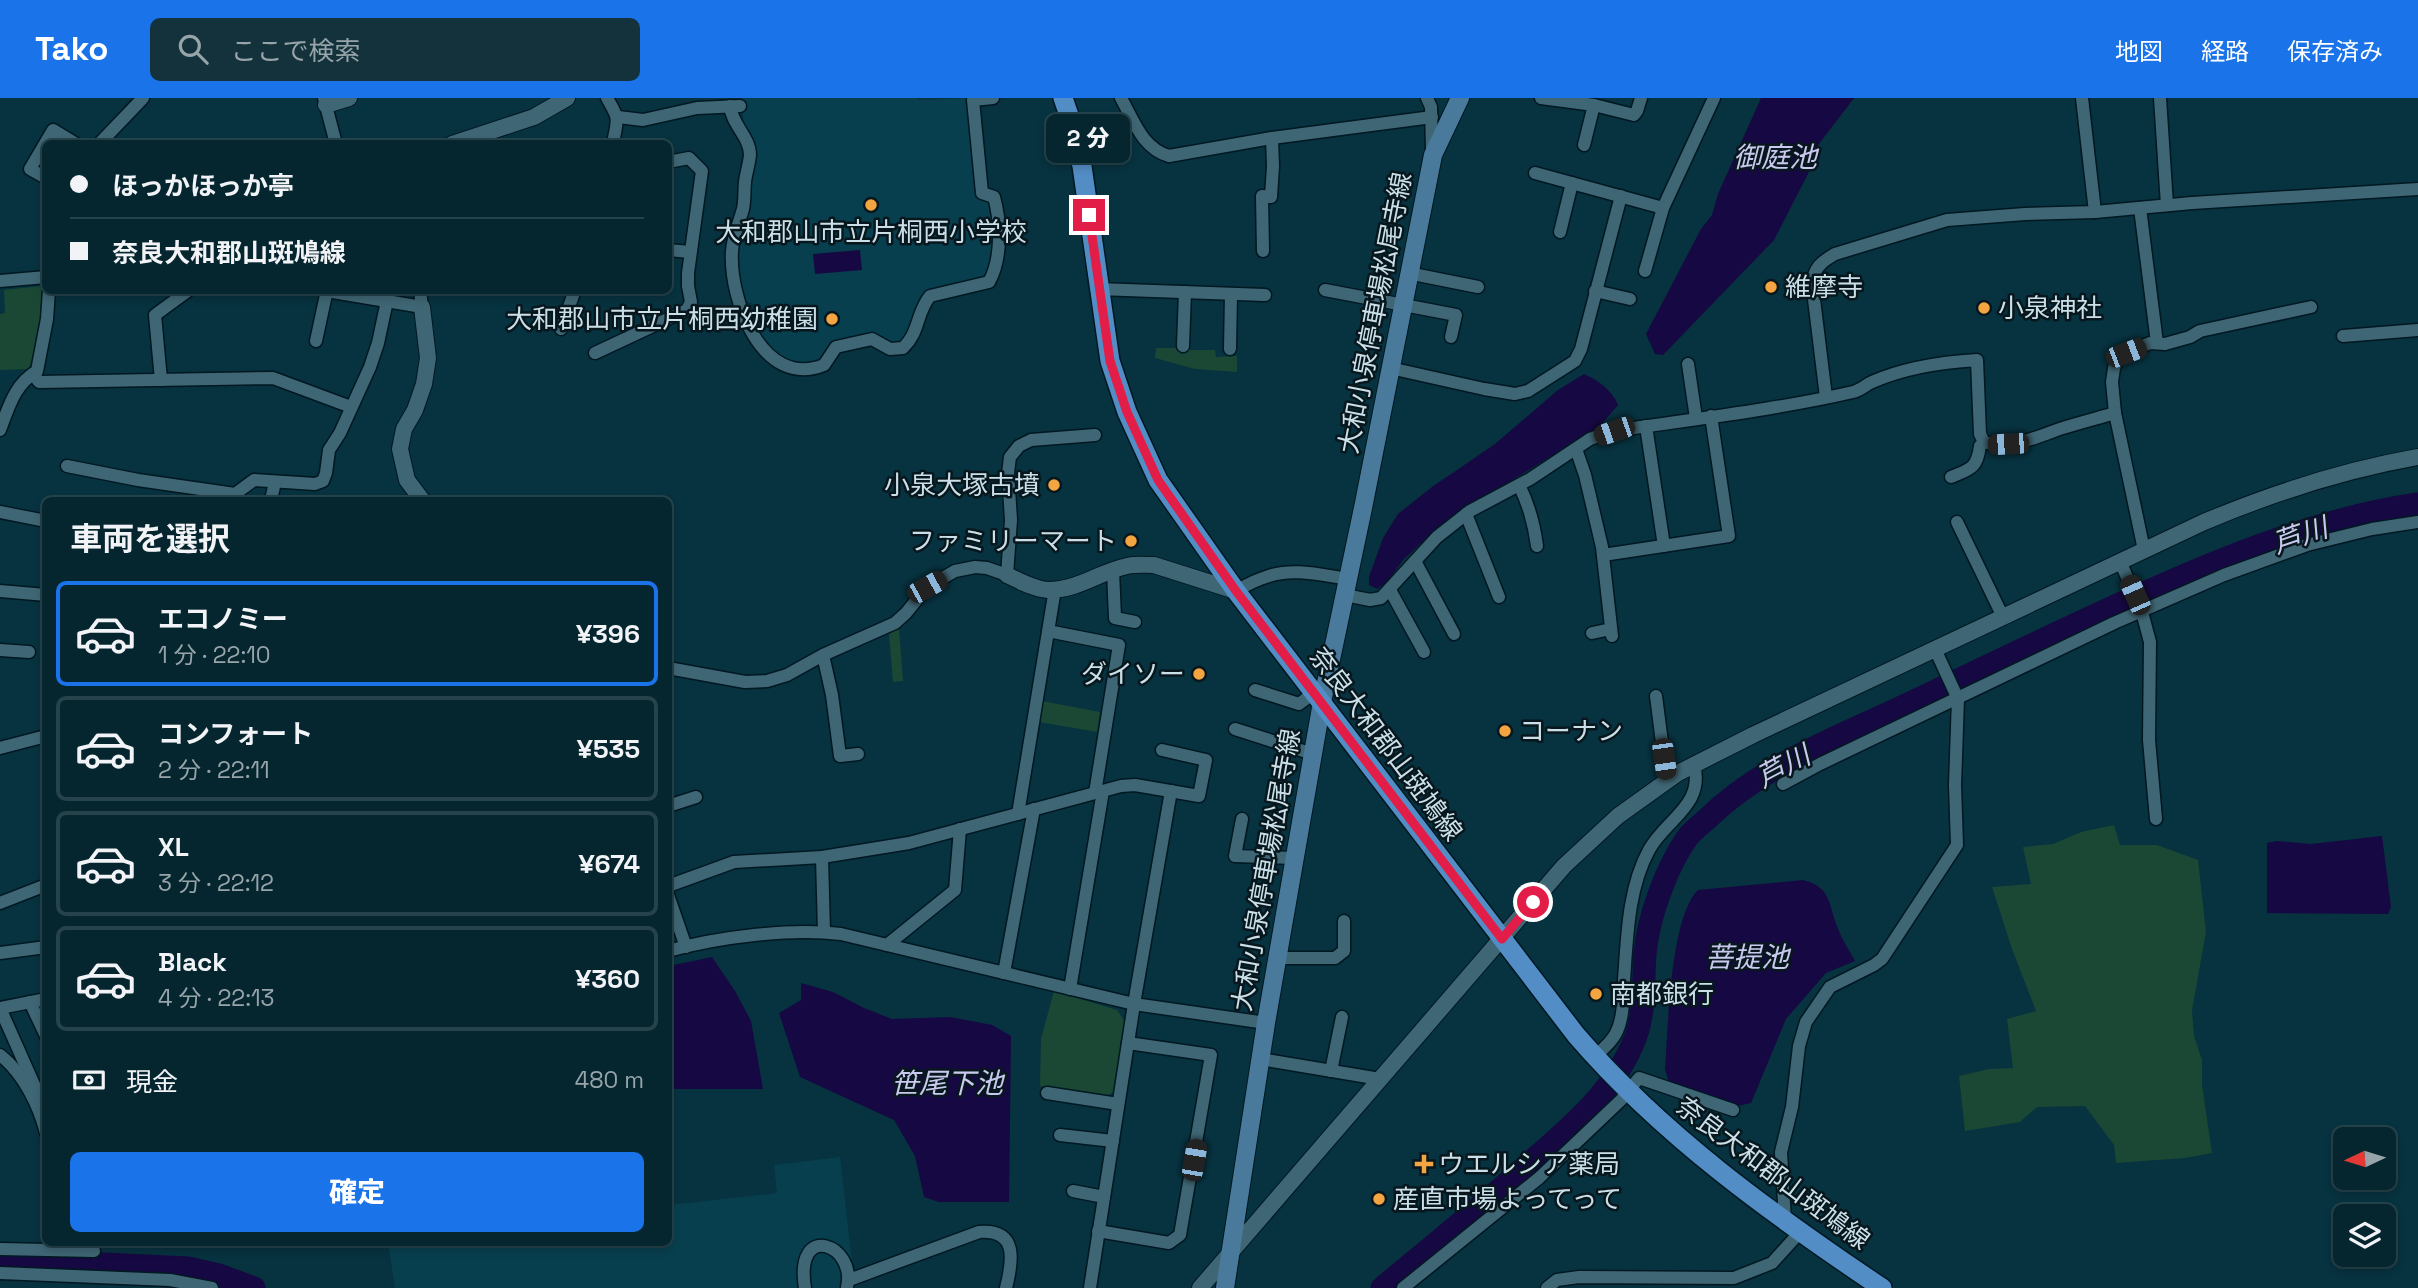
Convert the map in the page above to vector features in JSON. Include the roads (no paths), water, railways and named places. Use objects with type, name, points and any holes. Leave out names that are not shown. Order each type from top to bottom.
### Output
[{"type":"main road","name":"奈良大和郡山斑鳩線","points":[[1063,98],[1082,166],[1110,361],[1127,412],[1158,480],[1236,591],[1598,1060],[1626,1089],[1713,1167],[1871,1285]]},
{"type":"main road","name":"大和小泉停車場松尾寺線","points":[[1225,1288],[1260,1059],[1313,754],[1318,697],[1346,587],[1433,155],[1460,98]]},
{"type":"street","points":[[103,140],[143,98]]},
{"type":"street","points":[[335,140],[325,101],[349,98]]},
{"type":"street","points":[[464,140],[534,117],[567,98]]},
{"type":"street","points":[[607,98],[619,124],[613,140]]},
{"type":"street","points":[[618,117],[643,120],[697,108],[735,106],[731,116],[748,142],[750,152],[743,209],[732,252],[736,291],[746,322],[765,351],[794,370],[824,365],[836,347],[872,339],[890,349],[903,348],[912,340],[924,303],[930,296],[989,282],[996,271],[999,215],[995,197],[982,193],[973,100],[993,98]]},
{"type":"street","points":[[1121,98],[1148,145],[1169,156],[1272,138],[1432,117]]},
{"type":"street","points":[[1427,98],[1431,107],[1433,155]]},
{"type":"street","points":[[1542,98],[1574,101],[1634,115],[1641,98]]},
{"type":"street","points":[[1646,271],[1663,208],[1714,98]]},
{"type":"street","points":[[2082,98],[2095,212]]},
{"type":"street","points":[[2160,98],[2167,205]]},
{"type":"street","points":[[1584,145],[1594,105]]},
{"type":"street","points":[[47,140],[53,130],[69,140]]},
{"type":"street","points":[[1263,251],[1262,196],[1271,197],[1272,138]]},
{"type":"street","points":[[42,149],[30,169],[42,176]]},
{"type":"street","points":[[595,353],[687,310],[691,302],[688,286],[690,252],[702,172],[689,158],[672,161]]},
{"type":"street","points":[[1535,173],[1663,208]]},
{"type":"street","points":[[1560,232],[1572,183]]},
{"type":"street","points":[[1826,397],[1812,283],[1815,269],[1822,261],[1835,254],[1947,220],[2418,189]]},
{"type":"street","points":[[1390,368],[1516,394],[1528,391],[1575,361],[1581,349],[1621,196]]},
{"type":"street","points":[[2140,208],[2157,343]]},
{"type":"street","points":[[672,250],[690,252]]},
{"type":"street","points":[[1408,273],[1478,287]]},
{"type":"street","points":[[0,281],[42,277]]},
{"type":"street","points":[[1098,289],[1265,295]]},
{"type":"street","points":[[1325,290],[1456,315],[1451,337]]},
{"type":"street","points":[[1595,291],[1630,299]]},
{"type":"street","points":[[1183,346],[1185,292]]},
{"type":"street","points":[[0,430],[17,388],[37,371],[43,346],[49,294]]},
{"type":"street","points":[[161,380],[155,315],[184,294]]},
{"type":"street","points":[[316,341],[326,294]]},
{"type":"street","points":[[345,294],[387,301],[421,299],[428,358],[424,384],[415,410],[404,429],[400,449],[407,480],[420,497]]},
{"type":"street","points":[[561,329],[574,294]]},
{"type":"street","points":[[1230,349],[1231,294]]},
{"type":"street","points":[[67,466],[195,494],[235,494],[254,480],[315,484],[323,481],[329,450],[378,343],[387,301]]},
{"type":"street","points":[[2144,550],[2115,413],[2112,382],[2118,359],[2150,344],[2165,344],[2190,337],[2200,331],[2311,307]]},
{"type":"street","points":[[2343,336],[2418,330]]},
{"type":"street","points":[[672,669],[745,682],[767,681],[787,675],[823,655],[895,623],[906,614],[927,587],[955,571],[975,567],[987,568],[1046,590],[1081,584],[1124,566],[1154,565],[1236,591],[1265,577],[1300,572],[1376,600],[1390,590],[1437,537],[1465,514],[1519,485],[1590,439],[1614,431],[1858,391],[1872,382],[1951,361],[1977,360],[1980,434],[1984,442],[1993,445],[2023,443],[2115,413]]},
{"type":"street","points":[[1688,364],[1696,418]]},
{"type":"street","points":[[33,374],[39,382],[273,378],[351,407]]},
{"type":"street","points":[[1603,555],[1729,536],[1711,416]]},
{"type":"street","points":[[1646,426],[1664,546]]},
{"type":"street","points":[[1007,575],[1011,520],[1008,473],[1010,457],[1019,446],[1031,440],[1095,435]]},
{"type":"street","points":[[1951,478],[1974,467],[1979,459],[1980,446],[1984,442]]},
{"type":"street","points":[[1576,449],[1594,509],[1603,555],[1612,633],[1592,633]]},
{"type":"street","points":[[1200,1288],[1564,866],[1597,834],[1667,780],[2120,561],[2273,494],[2418,457]]},
{"type":"street","points":[[272,497],[275,481]]},
{"type":"street","points":[[1519,485],[1529,504],[1537,546]]},
{"type":"street","points":[[0,512],[42,520]]},
{"type":"street","points":[[1465,514],[1499,597]]},
{"type":"street","points":[[1956,522],[2003,617]]},
{"type":"street","points":[[1783,784],[2115,623],[2224,575],[2307,545],[2372,529],[2418,522]]},
{"type":"street","points":[[1415,561],[1454,634]]},
{"type":"street","points":[[2120,561],[2142,612],[2150,642],[2150,767],[2157,819]]},
{"type":"street","points":[[1113,571],[1115,618],[1135,622]]},
{"type":"street","points":[[1018,814],[1055,589]]},
{"type":"street","points":[[1390,590],[1424,652]]},
{"type":"street","points":[[0,591],[42,595]]},
{"type":"street","points":[[1048,631],[1119,645],[1070,989]]},
{"type":"street","points":[[1547,1288],[1557,1280],[1734,1283],[1772,1263],[1793,1225],[1781,1152],[1792,1107],[1799,1045],[1806,1022],[1830,987],[1882,959],[1957,845],[1955,785],[1958,699],[1935,649]]},
{"type":"street","points":[[0,650],[29,652]]},
{"type":"street","points":[[823,655],[832,695],[840,756],[858,754]]},
{"type":"street","points":[[1255,690],[1299,704],[1318,697]]},
{"type":"street","points":[[1656,696],[1667,780]]},
{"type":"street","points":[[1235,729],[1313,754]]},
{"type":"street","points":[[0,748],[42,737]]},
{"type":"street","points":[[672,885],[734,862],[822,857],[909,843],[1099,792],[1135,785],[1199,796],[1206,760],[1161,750]]},
{"type":"street","points":[[1598,1060],[1616,1033],[1621,1017],[1630,921],[1637,880],[1656,838],[1691,798],[1697,775],[1694,765]]},
{"type":"street","points":[[1090,1288],[1134,1004],[1171,791]]},
{"type":"street","points":[[672,805],[696,797]]},
{"type":"street","points":[[1004,973],[1034,809]]},
{"type":"street","points":[[1242,819],[1235,856],[1295,858]]},
{"type":"street","points":[[887,945],[955,890],[960,829]]},
{"type":"street","points":[[822,857],[824,932]]},
{"type":"street","points":[[0,903],[42,887]]},
{"type":"street","points":[[672,909],[686,947]]},
{"type":"street","points":[[1277,958],[1335,958],[1344,951],[1344,921]]},
{"type":"street","points":[[672,950],[736,937],[824,932],[1134,1004],[1266,1023]]},
{"type":"street","points":[[0,953],[42,948]]},
{"type":"street","points":[[42,1000],[0,1008],[39,1096],[42,1096]]},
{"type":"street","points":[[30,1002],[42,1028]]},
{"type":"street","points":[[1331,1071],[1342,1017]]},
{"type":"street","points":[[1098,1231],[1169,1243],[1180,1235],[1211,1055],[1128,1043]]},
{"type":"street","points":[[0,1055],[15,1068],[42,1122]]},
{"type":"street","points":[[1260,1059],[1380,1079]]},
{"type":"street","points":[[1403,1288],[1539,1178],[1639,1078],[1733,1110]]},
{"type":"street","points":[[1047,1093],[1118,1104]]},
{"type":"street","points":[[1060,1135],[1113,1141]]},
{"type":"street","points":[[1073,1191],[1104,1197]]},
{"type":"street","points":[[804,1288],[803,1262],[806,1253],[814,1248],[826,1246],[839,1253],[847,1266],[848,1284],[979,1232],[991,1231],[1004,1237],[1012,1249],[1006,1288]]},
{"type":"street","points":[[0,1249],[61,1252],[91,1247],[94,1277]]},
{"type":"street","points":[[0,1273],[52,1282],[94,1277],[117,1283],[192,1283],[212,1288]]},
{"type":"water","name":"御庭池","points":[[1761,98],[1854,98],[1812,153],[1813,164],[1774,240],[1663,355],[1655,354],[1646,334],[1701,229],[1712,215],[1718,194]]},
{"type":"water","points":[[860,250],[862,270],[815,274],[813,254]]},
{"type":"water","points":[[1584,374],[1604,386],[1618,405],[1600,426],[1436,529],[1403,560],[1387,582],[1377,589],[1369,585],[1369,577],[1383,538],[1398,514],[1495,444],[1558,390]]},
{"type":"water","points":[[2382,836],[2391,907],[2388,914],[2267,913],[2267,843],[2277,841],[2311,844]]},
{"type":"water","name":"菩提池","points":[[1803,880],[1824,892],[1841,935],[1855,961],[1826,973],[1786,1019],[1751,1103],[1737,1106],[1669,1083],[1665,1069],[1672,974],[1681,924],[1698,890]]},
{"type":"water","points":[[712,957],[751,1021],[763,1089],[672,1089],[672,965]]},
{"type":"water","name":"笹尾下池","points":[[801,983],[833,992],[892,1019],[950,1017],[992,1025],[1011,1036],[1009,1202],[939,1202],[924,1197],[915,1156],[894,1120],[800,1077],[779,1013],[801,1000]]},
{"type":"waterway","name":"芦川","points":[[1382,1288],[1558,1138],[1589,1108],[1616,1075],[1639,1026],[1647,940],[1665,878],[1689,835],[1729,800],[1753,782],[1804,753],[2175,579],[2295,533],[2377,511],[2418,504]]},
{"type":"waterway","name":"芦川","points":[[0,1259],[188,1268],[219,1275],[254,1288]]},
{"type":"place","name":"大和郡山市立片桐西小学校","points":[[871,205]]},
{"type":"place","name":"維摩寺","points":[[1771,287]]},
{"type":"place","name":"小泉神社","points":[[1984,308]]},
{"type":"place","name":"大和郡山市立片桐西幼稚園","points":[[832,319]]},
{"type":"place","name":"小泉大塚古墳","points":[[1054,485]]},
{"type":"place","name":"ファミリーマート","points":[[1131,541]]},
{"type":"place","name":"ダイソー","points":[[1199,674]]},
{"type":"place","name":"コーナン","points":[[1505,731]]},
{"type":"place","name":"南都銀行","points":[[1596,994]]},
{"type":"place","name":"ウエルシア薬局","points":[[1424,1164]]},
{"type":"place","name":"産直市場よってって","points":[[1379,1199]]}]
